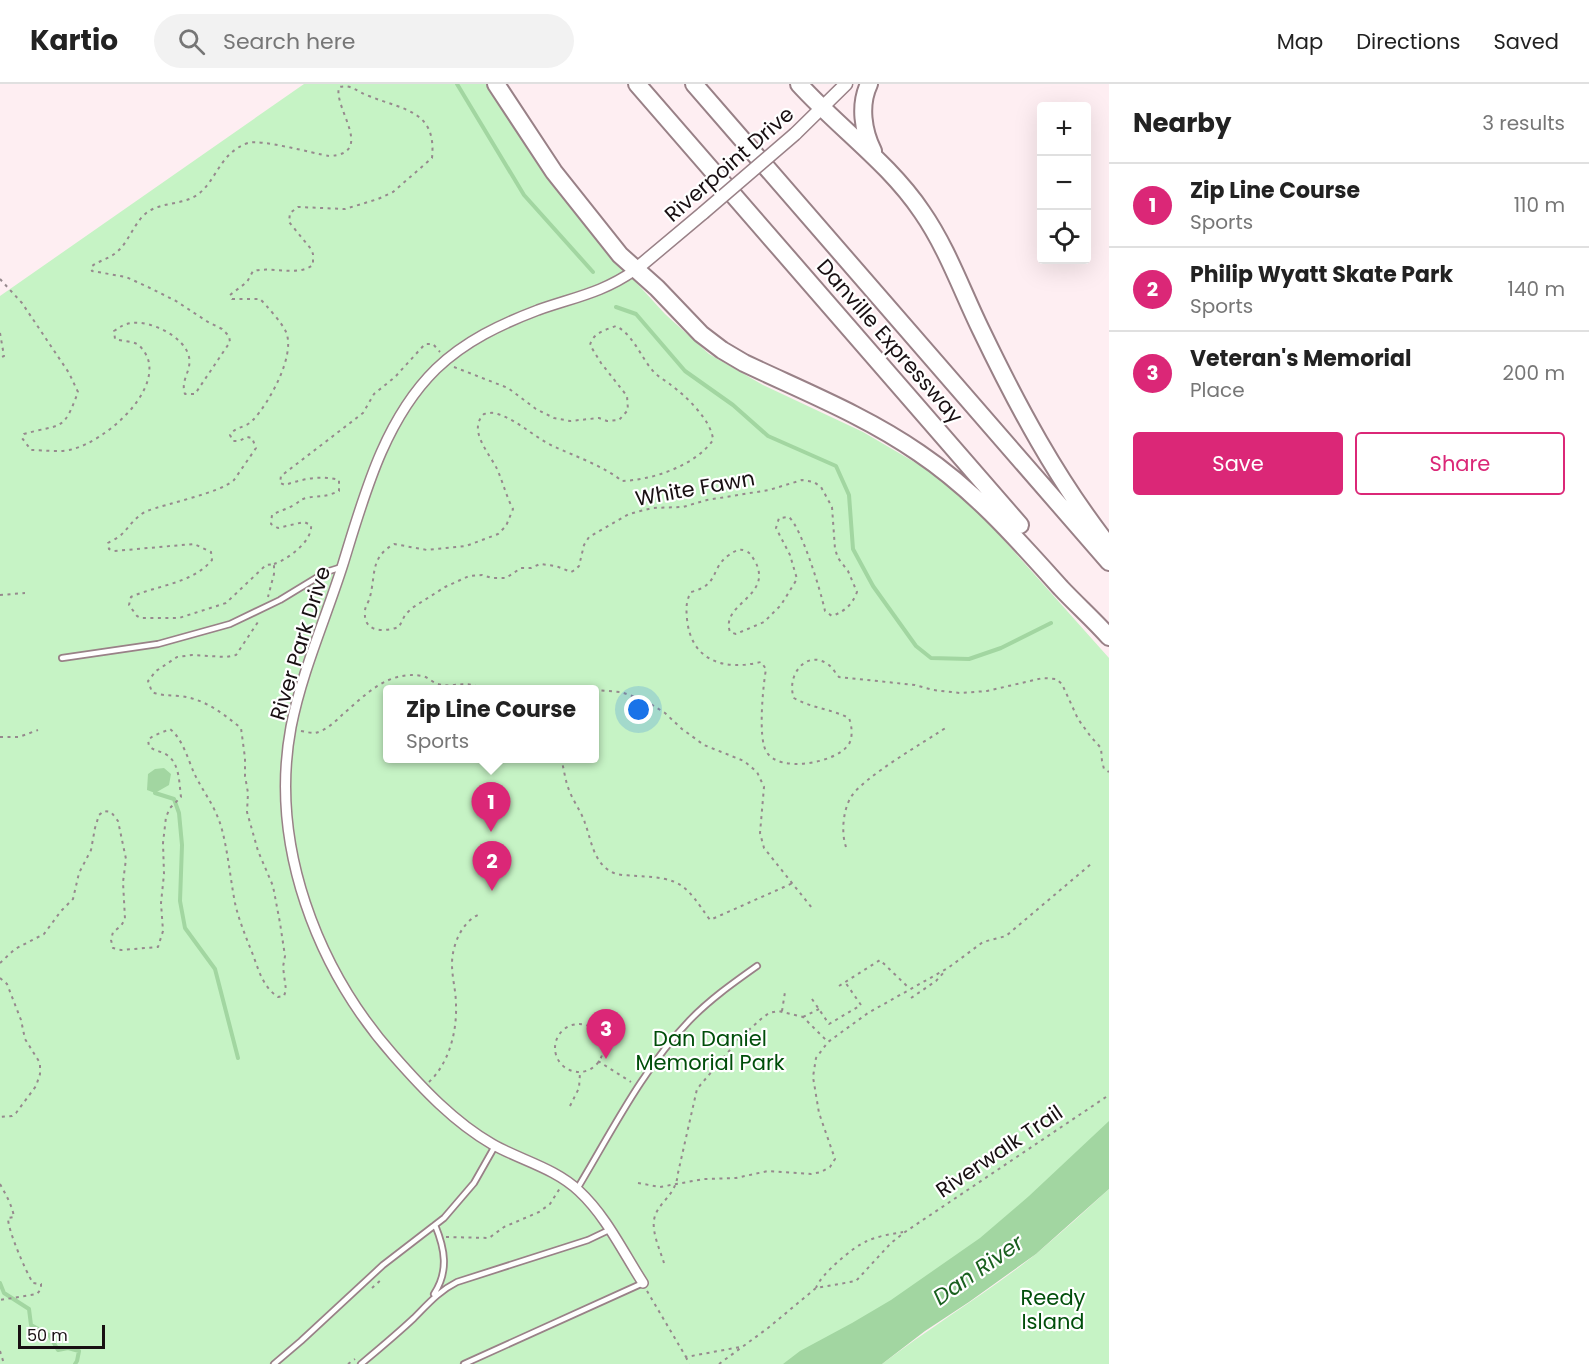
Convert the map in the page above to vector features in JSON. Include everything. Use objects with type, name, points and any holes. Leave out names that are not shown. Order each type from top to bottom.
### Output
[{"type":"highway","points":[[496,84],[554,172],[620,255],[657,288],[701,334],[744,363],[888,433],[947,472],[1010,529],[1063,590],[1109,637]]},
{"type":"highway","name":"Danville Expressway","points":[[637,84],[1109,628]]},
{"type":"highway","name":"Danville Expressway","points":[[694,84],[1109,562]]},
{"type":"highway","points":[[799,84],[906,190],[923,213],[943,247],[1017,403],[1060,477],[1109,546]]},
{"type":"highway","points":[[869,84],[863,115],[866,138],[877,160]]},
{"type":"street","name":"Riverpoint Drive","points":[[635,270],[795,134],[846,84]]},
{"type":"street","name":"River Park Drive","points":[[635,270],[604,289],[543,309],[489,331],[471,342],[421,386],[394,426],[368,485],[298,699],[291,729],[287,770],[287,813],[295,863],[320,945],[340,982],[376,1034],[423,1088],[458,1120],[495,1146],[564,1180],[577,1189],[594,1208],[643,1283]]},
{"type":"lane","points":[[62,658],[159,644],[230,624],[326,572],[342,567]]},
{"type":"lane","points":[[577,1189],[638,1086],[688,1022],[708,1002],[757,966]]},
{"type":"lane","points":[[274,1364],[383,1265],[435,1225],[463,1197],[495,1146]]},
{"type":"lane","points":[[431,1299],[438,1288],[444,1268],[444,1254],[435,1225]]},
{"type":"lane","points":[[361,1364],[443,1289],[457,1282],[588,1240],[609,1230]]},
{"type":"lane","points":[[464,1364],[643,1283]]},
{"type":"path","points":[[0,279],[22,303],[69,373],[78,392],[70,414],[59,426],[24,434],[22,438],[31,450],[72,450],[100,436],[128,412],[143,393],[148,382],[150,373],[145,352],[137,344],[115,339],[114,331],[123,325],[141,323],[165,330],[182,344],[190,361],[190,369],[183,383],[185,394],[190,395],[195,394],[230,342],[229,336],[222,329],[176,301],[126,277],[92,271],[91,267],[97,262],[119,251],[144,215],[152,209],[185,201],[198,194],[229,154],[249,143],[270,144],[329,156],[336,156],[348,150],[352,143],[351,129],[339,103],[337,94],[339,87],[350,86],[367,96],[400,106],[421,119],[432,135],[432,158],[414,171],[393,192],[345,209],[298,207],[290,213],[289,222],[311,249],[314,265],[302,270],[262,268],[253,271],[247,282],[230,295],[232,299],[238,300],[260,299],[287,333],[288,354],[277,381],[252,422],[234,429],[230,435],[233,441],[252,438],[256,448],[230,483],[211,492],[144,512],[108,543],[109,549],[114,551],[194,544],[211,552],[212,560],[208,565],[180,581],[131,597],[129,605],[141,618],[179,618],[226,603],[266,565],[274,564],[274,574],[260,620],[236,655],[177,657],[156,671],[148,681],[152,692],[204,701],[241,728],[248,793],[247,812],[258,851],[273,886],[280,923],[285,956],[286,990],[284,996],[278,997],[270,992],[261,977],[242,930],[221,828],[213,804],[198,782],[183,748],[170,729],[148,740],[152,749],[166,755],[176,766],[181,797],[170,808],[166,817],[161,903],[163,931],[158,947],[121,950],[113,948],[111,944],[112,932],[121,926],[125,919],[123,882],[126,859],[118,821],[111,812],[104,811],[94,828],[91,850],[80,873],[73,899],[44,934],[15,949],[0,963]]},
{"type":"path","name":"White Fawn","points":[[274,564],[285,561],[295,549],[303,545],[311,535],[312,529],[311,525],[304,522],[278,528],[271,524],[272,515],[294,505],[302,498],[322,498],[331,495],[339,491],[340,485],[339,480],[331,478],[302,479],[285,485],[280,483],[281,476],[363,413],[374,394],[395,377],[425,344],[433,344],[453,367],[508,388],[536,409],[554,418],[570,421],[599,418],[607,421],[620,420],[628,410],[627,396],[590,345],[596,334],[616,327],[625,331],[656,374],[686,398],[709,426],[713,440],[700,456],[674,469],[636,481],[621,481],[611,472],[555,447],[526,428],[496,413],[484,414],[478,423],[479,435],[498,470],[513,509],[510,519],[498,534],[466,546],[427,550],[394,544],[383,550],[373,569],[370,599],[364,608],[365,619],[369,627],[374,630],[399,627],[405,615],[412,608],[445,587],[469,576],[506,578],[522,568],[531,568],[540,564],[556,566],[571,572],[579,566],[589,537],[629,514],[652,508],[683,507],[707,500],[769,490],[802,480],[814,482],[821,487],[832,507],[835,549],[857,592],[853,603],[843,612],[832,616],[825,611],[807,553],[789,517],[780,518],[776,528],[790,555],[797,579],[781,605],[764,622],[736,634],[730,632],[728,626],[729,618],[754,590],[760,579],[760,571],[750,553],[742,550],[736,550],[725,558],[707,586],[692,592],[687,600],[691,639],[699,652],[734,666],[760,662],[766,669],[763,739],[766,753],[775,760],[803,764],[820,761],[848,745],[852,737],[849,718],[837,712],[802,703],[794,698],[790,690],[797,669],[815,659],[829,664],[839,678],[915,685],[960,693],[987,691],[1043,678],[1056,679],[1062,684],[1078,719],[1101,748],[1104,769],[1109,772]]},
{"type":"path","points":[[0,333],[4,356],[0,358]]},
{"type":"path","points":[[0,595],[25,593]]},
{"type":"path","points":[[291,729],[314,733],[321,730],[335,722],[375,686],[404,675],[427,677],[438,684],[476,685]]},
{"type":"path","points":[[599,690],[621,692],[646,701],[666,713],[682,729],[704,745],[744,761],[757,772],[764,787],[760,833],[764,848],[812,908]]},
{"type":"path","points":[[846,847],[845,812],[851,796],[865,782],[947,727]]},
{"type":"path","points":[[0,737],[19,737],[38,730]]},
{"type":"path","points":[[562,763],[569,790],[585,822],[591,846],[610,871],[622,875],[672,880],[681,884],[689,891],[710,920],[793,883]]},
{"type":"path","points":[[638,1183],[660,1187],[704,1179],[736,1178],[768,1171],[811,1174],[830,1167],[835,1159],[819,1113],[813,1077],[816,1058],[828,1042],[868,1012],[948,968],[983,942],[1006,936],[1091,864]]},
{"type":"path","points":[[423,1088],[442,1068],[451,1046],[456,1012],[453,950],[465,925],[474,916],[480,914]]},
{"type":"path","points":[[838,986],[880,960],[909,988]]},
{"type":"path","points":[[911,999],[936,981],[948,968]]},
{"type":"path","points":[[0,978],[7,984],[21,1020],[25,1039],[40,1063],[40,1074],[36,1086],[16,1113],[12,1116],[0,1117]]},
{"type":"path","points":[[812,999],[829,1024],[861,1005],[845,982]]},
{"type":"path","points":[[782,1011],[784,992]]},
{"type":"path","points":[[803,1017],[819,1009]]},
{"type":"path","points":[[664,1263],[654,1220],[677,1185],[697,1089],[747,1032],[769,1013],[782,1011],[803,1017],[828,1042]]},
{"type":"path","points":[[578,1024],[590,1027],[599,1035],[603,1047],[598,1061],[591,1068],[580,1072],[563,1066],[556,1057],[556,1040],[567,1027],[578,1024]]},
{"type":"path","points":[[598,1061],[638,1086]]},
{"type":"path","points":[[570,1106],[579,1088],[580,1072]]},
{"type":"path","name":"Riverwalk Trail","points":[[718,1364],[768,1328],[816,1288],[856,1281],[891,1243],[907,1231],[1109,1095]]},
{"type":"path","points":[[440,1237],[489,1238],[504,1227],[539,1212],[550,1204],[564,1180]]},
{"type":"path","points":[[0,1184],[13,1211],[14,1217],[8,1218],[11,1235],[28,1275],[33,1283],[40,1284],[41,1289],[37,1294],[0,1300]]},
{"type":"path","name":"Riverwalk Trail","points":[[816,1288],[824,1274],[865,1242],[907,1231]]},
{"type":"path","points":[[372,1288],[386,1275]]},
{"type":"path","points":[[643,1283],[689,1364]]},
{"type":"path","name":"Riverwalk Trail","points":[[686,1357],[741,1346]]},
{"type":"path","points":[[0,1351],[4,1364]]},
{"type":"path","points":[[348,1364],[357,1356]]},
{"type":"green space","name":"Dan Daniel Memorial Park","points":[[304,84],[490,84],[514,126],[599,242],[665,314],[709,354],[763,385],[863,432],[928,470],[977,510],[1109,658],[1109,1138],[971,1251],[807,1364],[0,1364],[0,296]]},
{"type":"green space","name":"Reedy Island","points":[[1109,1189],[1109,1364],[882,1364],[1036,1254]]},
{"type":"water","points":[[164,768],[171,774],[169,785],[155,793],[147,790],[148,774],[155,769]]},
{"type":"water","name":"Dan River","points":[[1109,1121],[1109,1189],[1036,1254],[925,1331],[882,1364],[783,1364],[800,1351],[891,1300],[980,1238],[1029,1196]]},
{"type":"waterway","points":[[457,84],[524,195],[593,272]]},
{"type":"waterway","points":[[616,307],[636,314],[685,371],[733,405],[768,436],[836,466],[849,495],[853,549],[873,586],[916,646],[931,658],[969,659],[1001,648],[1051,623]]},
{"type":"waterway","points":[[155,793],[174,799],[179,813],[182,845],[180,901],[185,928],[215,969],[238,1058]]},
{"type":"waterway","points":[[0,1283],[4,1293],[29,1309],[31,1325],[49,1335],[58,1350],[68,1348],[79,1351],[75,1364]]},
{"type":"place","name":"Zip Line Course","points":[[491,832]]},
{"type":"place","name":"Philip Wyatt Skate Park","points":[[492,891]]},
{"type":"place","name":"Veteran's Memorial","points":[[606,1059]]}]
